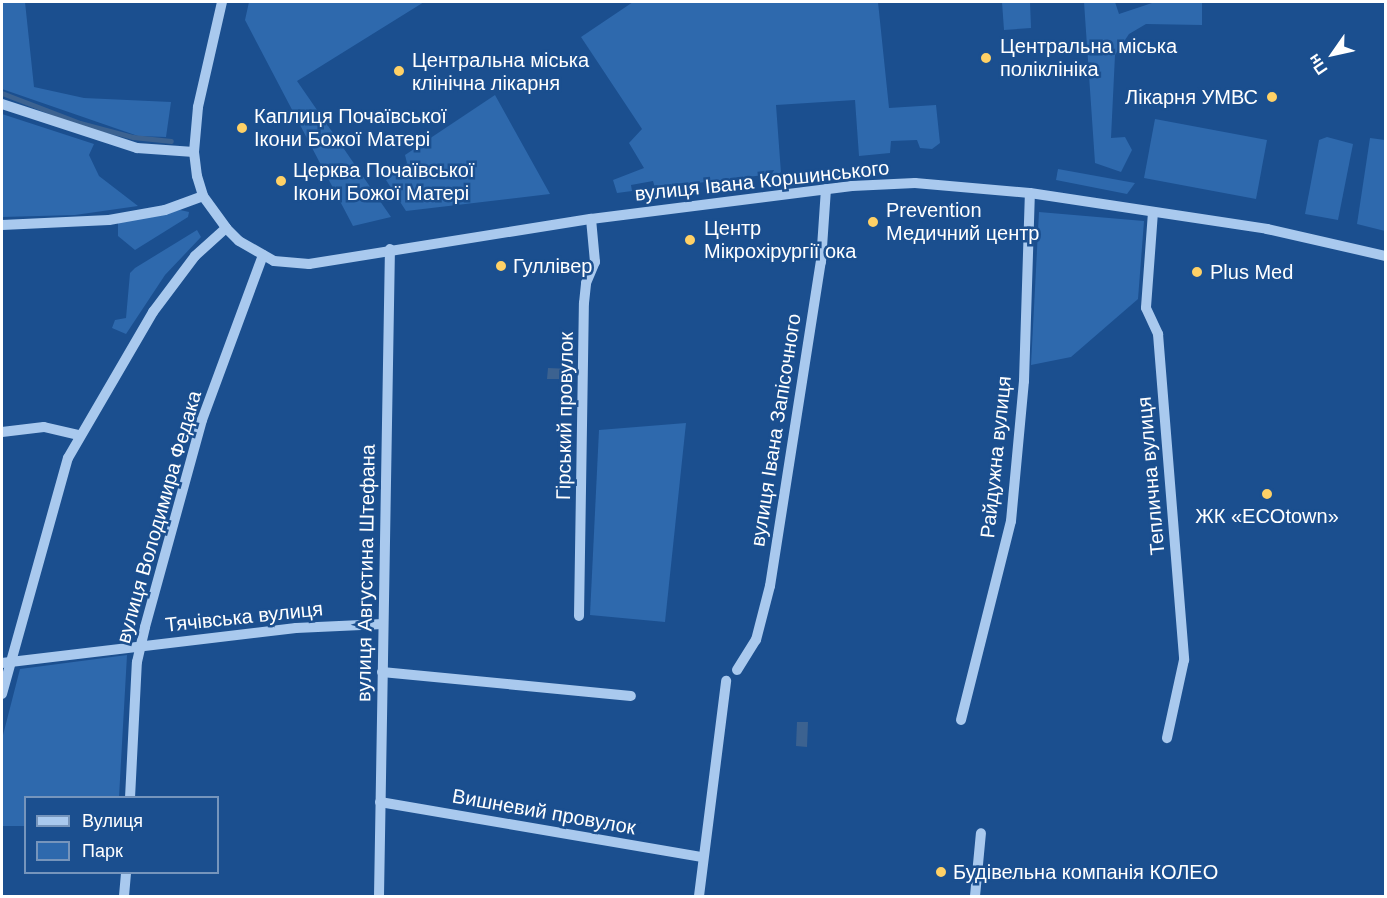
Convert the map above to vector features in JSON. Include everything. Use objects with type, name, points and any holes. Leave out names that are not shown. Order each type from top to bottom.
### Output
[{"type":"street","points":[[2,225],[109,220],[165,210],[203,196],[194,152],[198,107],[222,2]]},
{"type":"street","points":[[2,104],[138,148],[194,152]]},
{"type":"street","name":"вулиця Івана Коршинського","points":[[203,196],[226,228],[263,255],[274,261],[309,264],[390,249],[591,219],[826,189],[934,183],[1030,194],[1267,229],[1386,256]]},
{"type":"street","name":"вулиця Івана Запісочного","points":[[737,669],[756,640],[770,586],[821,262],[826,189]]},
{"type":"street","name":"Райдужна вулиця","points":[[961,720],[1011,521],[1024,381],[1030,194]]},
{"type":"street","name":"Теплична вулиця","points":[[1153,212],[1146,308],[1158,334],[1184,660],[1167,738]]},
{"type":"street","name":"Гірський провулок","points":[[579,616],[585,303],[586,283],[595,262],[591,219]]},
{"type":"street","points":[[2,694],[6,662],[68,458],[153,312],[195,256],[226,228]]},
{"type":"street","name":"вулиця Августина Штефана","points":[[380,897],[390,249]]},
{"type":"street","name":"вулиця Володимира Федака","points":[[130,796],[141,646],[202,420],[263,255]]},
{"type":"street","points":[[2,432],[44,427],[80,435]]},
{"type":"street","name":"Тячівська вулиця","points":[[6,662],[296,628],[383,624]]},
{"type":"street","points":[[382,672],[631,696]]},
{"type":"street","points":[[699,897],[702,857],[726,681]]},
{"type":"street","name":"Вишневий провулок","points":[[380,802],[702,857]]},
{"type":"street","points":[[975,897],[981,833]]},
{"type":"street","points":[[124,897],[126,874]]},
{"type":"green space","points":[[2,2],[25,2],[34,87],[84,98],[171,102],[166,137],[138,136],[2,89]]},
{"type":"green space","points":[[249,2],[424,2],[297,81],[391,217],[353,226],[245,20]]},
{"type":"green space","points":[[633,2],[878,2],[889,108],[936,105],[940,143],[932,149],[920,148],[917,140],[891,141],[890,153],[859,156],[855,100],[776,105],[781,173],[655,188],[653,181],[631,185],[632,191],[617,193],[613,180],[644,168],[629,143],[642,129],[581,37]]},
{"type":"green space","points":[[1002,2],[1030,2],[1031,28],[1004,30]]},
{"type":"green space","points":[[1084,2],[1115,2],[1119,14],[1155,2],[1202,2],[1202,25],[1146,24],[1129,34],[1115,55],[1111,138],[1125,137],[1132,150],[1121,172],[1095,163]]},
{"type":"green space","points":[[495,95],[550,194],[406,211],[386,180],[407,163],[405,155]]},
{"type":"green space","points":[[2,114],[94,144],[89,155],[99,176],[138,206],[75,215],[2,217]]},
{"type":"green space","points":[[1155,119],[1267,140],[1256,199],[1144,178]]},
{"type":"green space","points":[[1327,137],[1353,144],[1338,220],[1305,214],[1319,140]]},
{"type":"green space","points":[[1370,138],[1385,140],[1385,231],[1357,224]]},
{"type":"green space","points":[[1058,169],[1135,183],[1127,194],[1056,180]]},
{"type":"green space","points":[[180,210],[189,212],[188,217],[135,250],[118,236],[118,223]]},
{"type":"green space","points":[[1039,212],[1144,221],[1138,299],[1071,357],[1031,365]]},
{"type":"green space","points":[[197,230],[201,237],[165,275],[126,334],[112,328],[115,320],[126,318],[130,273]]},
{"type":"green space","points":[[686,423],[665,622],[590,615],[599,430]]},
{"type":"green space","points":[[127,655],[119,796],[24,796],[24,826],[2,826],[2,739],[20,669]]},
{"type":"shaded area","points":[[548,368],[570,369],[570,379],[547,379]]},
{"type":"shaded area","points":[[797,722],[808,722],[807,747],[796,746]]},
{"type":"waterway","points":[[2,93],[80,123],[133,137],[171,141]]},
{"type":"place","name":"Центральна міська поліклініка","points":[[986,58]]},
{"type":"place","name":"Центральна міська клінічна лікарня","points":[[399,71]]},
{"type":"place","name":"Лікарня УМВС","points":[[1272,97]]},
{"type":"place","name":"Каплиця Почаївської Ікони Божої Матері","points":[[242,128]]},
{"type":"place","name":"Церква Почаївської Ікони Божої Матері","points":[[281,181]]},
{"type":"place","name":"Prevention Медичний центр","points":[[873,222]]},
{"type":"place","name":"Центр Мікрохірургії ока","points":[[690,240]]},
{"type":"place","name":"Гуллівер","points":[[501,266]]},
{"type":"place","name":"Plus Med","points":[[1197,272]]},
{"type":"place","name":"ЖК «ECOtown»","points":[[1267,494]]},
{"type":"place","name":"Будівельна компанія КОЛЕО","points":[[941,872]]}]
